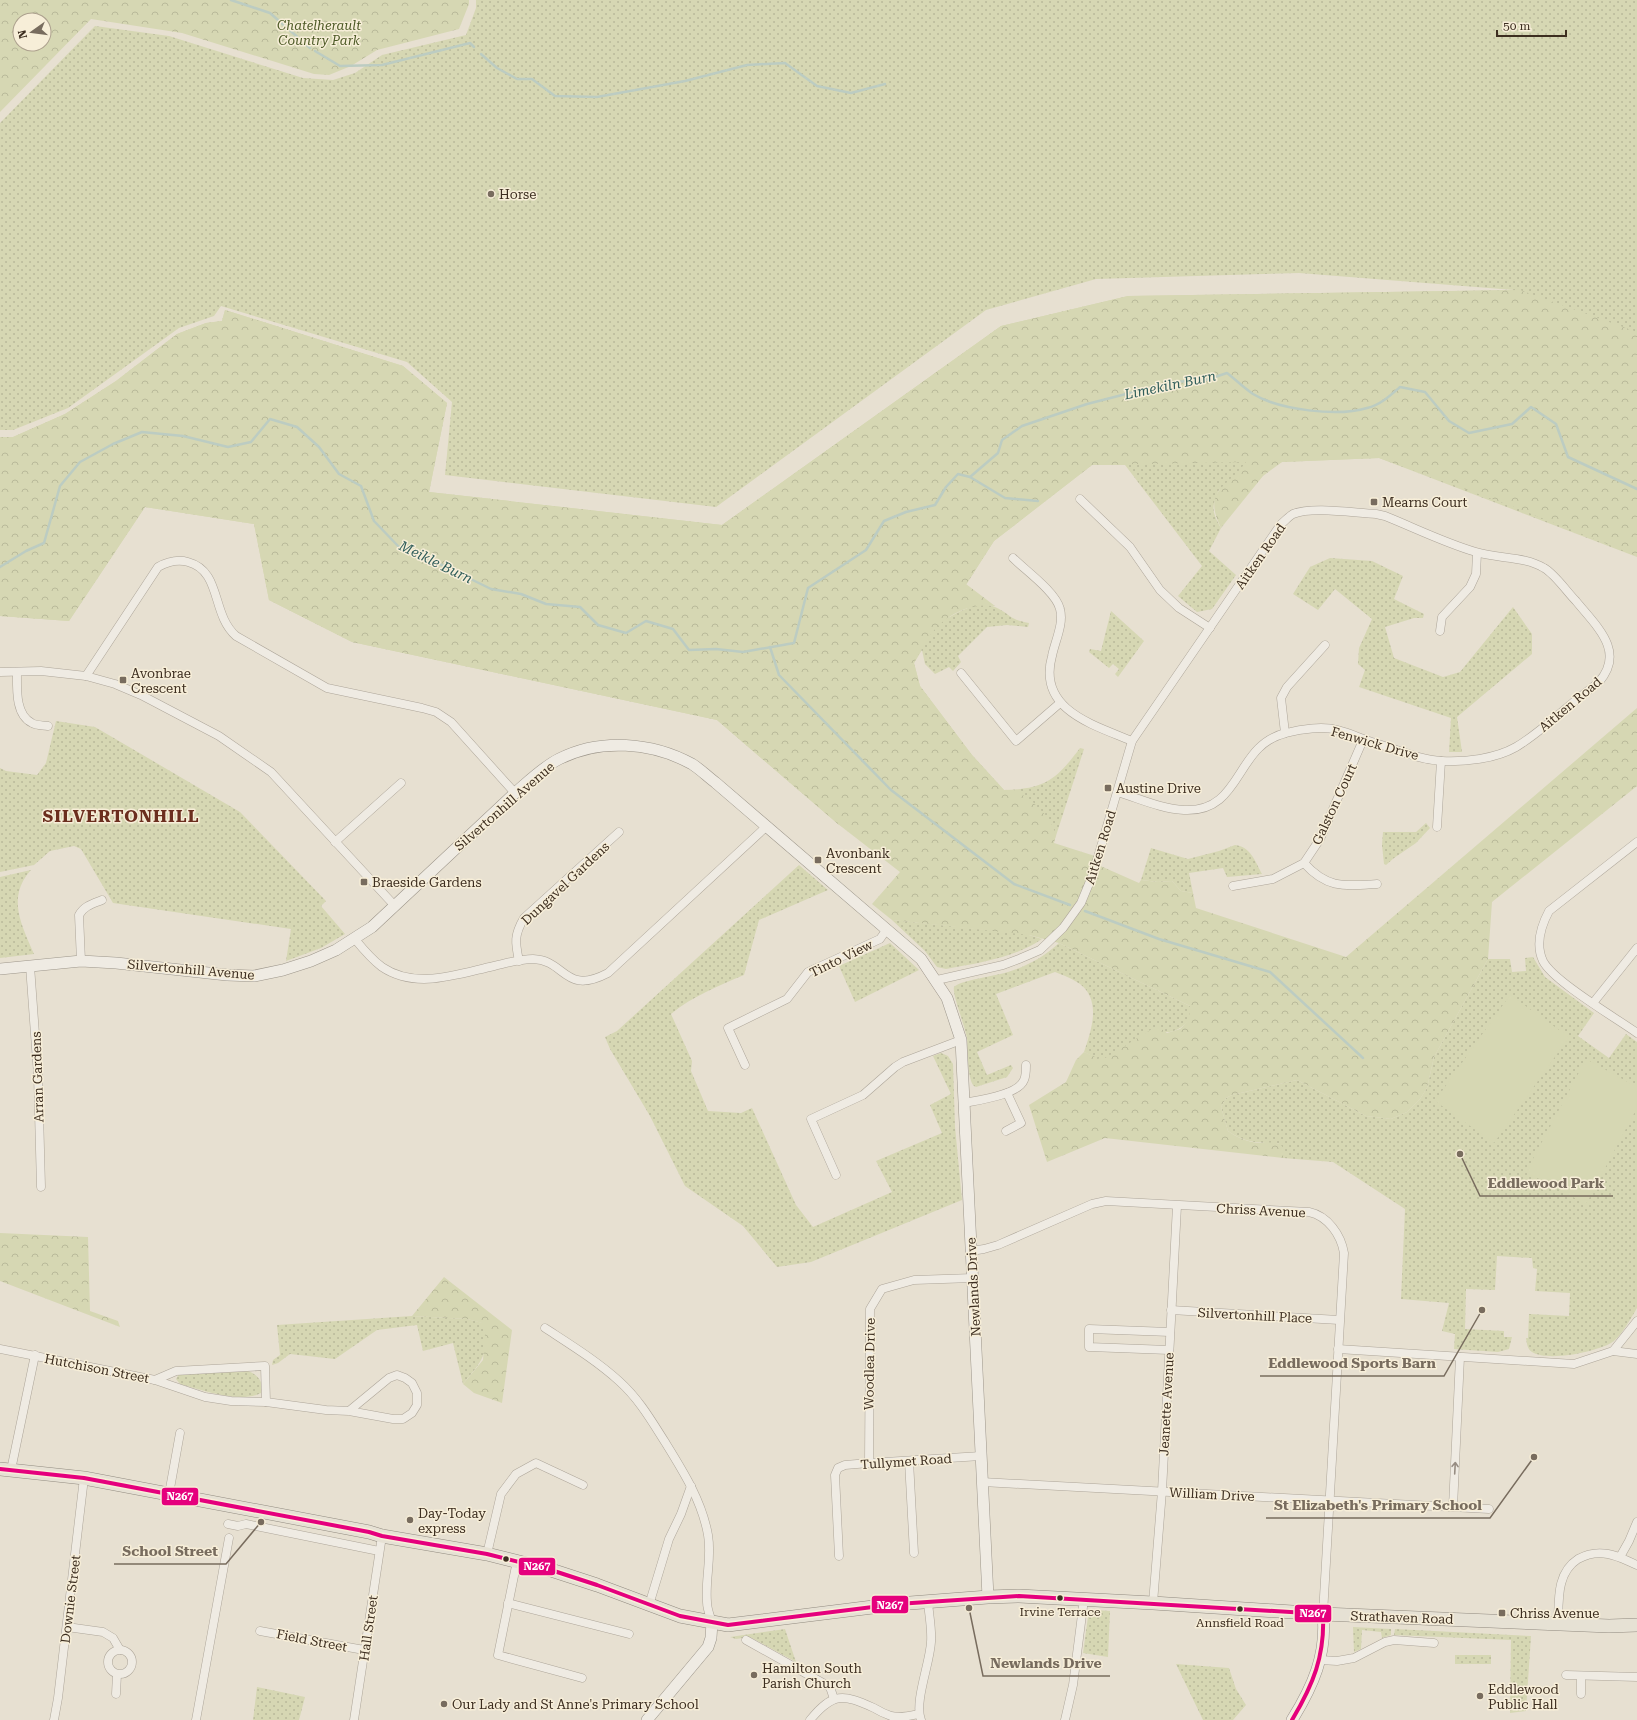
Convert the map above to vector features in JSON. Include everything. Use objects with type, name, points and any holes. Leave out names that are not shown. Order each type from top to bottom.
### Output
[{"type":"main road","name":"Strathaven Road","points":[[6,1470],[84,1478],[369,1532],[382,1536],[487,1554],[551,1570],[597,1585],[680,1616],[728,1625],[928,1602],[1019,1596],[1153,1602],[1323,1614],[1608,1626],[1637,1624]]},
{"type":"street","points":[[1080,499],[1130,547],[1160,590],[1179,608],[1210,628]]},
{"type":"street","name":"Aitken Road","points":[[936,980],[1003,965],[1019,959],[1040,950],[1063,928],[1081,903],[1091,880],[1132,741],[1281,524],[1292,515],[1304,511],[1376,514],[1385,516],[1477,553],[1534,563],[1546,568],[1605,637],[1609,649],[1610,662],[1606,673],[1599,682],[1531,737],[1515,748],[1496,755],[1475,759],[1441,761]]},
{"type":"street","points":[[1440,631],[1442,617],[1470,587],[1476,574],[1477,553]]},
{"type":"street","points":[[1013,558],[1052,595],[1060,608],[1061,621],[1050,660],[1051,680],[1054,693],[1060,703],[1079,718],[1132,741]]},
{"type":"street","points":[[86,676],[158,567],[172,561],[184,561],[201,567],[208,574],[223,620],[236,636],[327,688],[436,712],[451,722],[516,793]]},
{"type":"street","points":[[1285,733],[1281,710],[1281,698],[1287,687],[1325,645]]},
{"type":"street","points":[[0,672],[41,671],[86,676],[115,684],[141,695],[219,736],[271,772],[394,905]]},
{"type":"street","points":[[17,672],[17,687],[21,712],[26,719],[34,724],[48,726]]},
{"type":"street","points":[[962,673],[1016,741],[1060,703]]},
{"type":"street","name":"Fenwick Drive","points":[[1117,792],[1167,808],[1183,810],[1207,808],[1220,801],[1251,755],[1265,742],[1285,733],[1316,729],[1336,730],[1363,740],[1441,761]]},
{"type":"street","name":"Galston Court","points":[[1233,886],[1273,879],[1304,863],[1320,839],[1363,740]]},
{"type":"street","name":"Silvertonhill Avenue","points":[[0,969],[81,961],[116,963],[227,975],[254,976],[283,970],[311,961],[336,950],[372,927],[539,772],[559,759],[576,752],[612,744],[634,746],[664,753],[692,764],[716,782],[921,959],[947,998],[961,1044]]},
{"type":"street","points":[[1437,827],[1441,761]]},
{"type":"street","points":[[335,842],[401,784]]},
{"type":"street","points":[[354,938],[370,958],[382,967],[396,974],[413,979],[431,979],[534,959],[547,963],[569,978],[582,981],[595,980],[608,973],[767,826]]},
{"type":"street","name":"Dungavel Gardens","points":[[519,961],[515,938],[524,918],[619,832]]},
{"type":"street","points":[[1637,842],[1549,911],[1541,928],[1539,938],[1542,960],[1547,968],[1593,1003],[1637,1033]]},
{"type":"street","points":[[1304,863],[1314,874],[1330,883],[1343,886],[1377,884]]},
{"type":"street","points":[[81,961],[79,915],[82,909],[88,905],[102,900]]},
{"type":"street","name":"Tinto View","points":[[745,1065],[728,1028],[787,999],[808,972],[880,939],[887,929]]},
{"type":"street","points":[[1593,1003],[1637,948]]},
{"type":"street","name":"Arran Gardens","points":[[30,966],[38,1075],[41,1187]]},
{"type":"street","points":[[836,1175],[811,1119],[863,1095],[895,1067],[903,1062],[961,1044]]},
{"type":"street","name":"Newlands Drive","points":[[961,1044],[988,1597]]},
{"type":"street","points":[[964,1103],[1007,1093],[1017,1088],[1024,1081],[1026,1065]]},
{"type":"street","points":[[1006,1131],[1021,1123],[1007,1093]]},
{"type":"street","name":"Chriss Avenue","points":[[971,1251],[984,1250],[998,1245],[1092,1204],[1106,1201],[1310,1212],[1318,1214],[1339,1235],[1344,1253],[1323,1614]]},
{"type":"street","name":"Jeanette Avenue","points":[[1153,1602],[1162,1491],[1177,1206]]},
{"type":"street","name":"Woodlea Drive","points":[[869,1463],[870,1309],[882,1289],[914,1280],[973,1278]]},
{"type":"street","name":"Silvertonhill Place","points":[[1171,1310],[1339,1320]]},
{"type":"street","points":[[1613,1352],[1637,1321]]},
{"type":"street","points":[[545,1328],[595,1362],[635,1397],[646,1411],[691,1486],[701,1510],[708,1536],[710,1550],[706,1601],[712,1622],[711,1638],[708,1647],[647,1720]]},
{"type":"street","points":[[1169,1350],[1089,1347],[1089,1329],[1170,1332]]},
{"type":"street","points":[[0,1349],[35,1356]]},
{"type":"street","points":[[1338,1349],[1574,1364],[1613,1352],[1637,1354]]},
{"type":"street","name":"Hutchison Street","points":[[6,1470],[35,1356],[155,1380],[205,1397],[231,1401],[266,1402],[326,1410],[349,1411],[393,1419],[403,1418],[412,1413],[417,1404],[417,1393],[412,1383],[397,1375],[389,1378],[349,1411]]},
{"type":"street","points":[[1453,1507],[1460,1357]]},
{"type":"street","name":"Hutchison Street","points":[[155,1380],[176,1371],[265,1366],[266,1402]]},
{"type":"street","points":[[169,1494],[180,1433]]},
{"type":"street","name":"Tullymet Road","points":[[839,1556],[835,1475],[838,1468],[845,1465],[869,1463],[982,1456]]},
{"type":"street","points":[[909,1461],[914,1553]]},
{"type":"street","points":[[487,1554],[501,1494],[516,1474],[536,1463],[583,1484]]},
{"type":"street","name":"Downie Street","points":[[54,1720],[67,1627],[84,1478]]},
{"type":"street","name":"William Drive","points":[[982,1482],[1489,1509]]},
{"type":"street","points":[[649,1605],[669,1539],[681,1514],[691,1486]]},
{"type":"street","points":[[1620,1556],[1629,1541],[1637,1522]]},
{"type":"street","points":[[228,1524],[238,1526],[246,1524],[379,1551]]},
{"type":"street","name":"Hall Street","points":[[354,1720],[382,1536]]},
{"type":"street","points":[[196,1720],[229,1538]]},
{"type":"street","points":[[1558,1624],[1559,1590],[1565,1572],[1572,1563],[1584,1556],[1597,1553],[1620,1556],[1637,1565]]},
{"type":"street","points":[[517,1561],[498,1655],[582,1678]]},
{"type":"street","points":[[1065,1720],[1072,1685],[1084,1599]]},
{"type":"street","points":[[810,1720],[821,1707],[834,1699],[853,1699],[889,1715],[920,1717],[932,1640],[928,1602]]},
{"type":"street","points":[[508,1603],[629,1634]]},
{"type":"street","points":[[1292,1720],[1310,1689],[1320,1660],[1325,1633],[1323,1614]]},
{"type":"street","points":[[67,1627],[103,1632],[113,1638],[120,1650]]},
{"type":"street","name":"Field Street","points":[[260,1631],[364,1650]]},
{"type":"street","points":[[746,1640],[830,1687],[834,1699]]},
{"type":"street","points":[[1320,1660],[1338,1661],[1354,1658],[1385,1642],[1394,1640],[1434,1643]]},
{"type":"street","points":[[114,1651],[126,1651],[130,1655],[132,1661],[131,1667],[123,1674],[118,1674],[112,1671],[109,1666],[108,1661],[110,1655],[114,1651]]},
{"type":"street","points":[[116,1694],[118,1674]]},
{"type":"street","points":[[1566,1675],[1637,1677]]},
{"type":"street","points":[[1581,1676],[1581,1694]]},
{"type":"green space","name":"Chatelherault Country Park","points":[[0,0],[469,0],[469,4],[459,29],[377,50],[351,66],[329,75],[314,74],[182,33],[91,19],[0,112]]},
{"type":"green space","points":[[476,0],[1637,0],[1637,557],[1379,458],[1282,462],[1219,490],[1214,505],[1214,513],[1221,528],[1209,551],[1236,575],[1212,609],[1197,612],[1178,596],[1202,566],[1125,465],[1092,465],[994,541],[966,585],[948,618],[977,605],[989,605],[1022,622],[1029,623],[1028,627],[1007,625],[987,627],[958,656],[961,662],[953,671],[949,667],[935,674],[925,664],[922,650],[914,663],[920,686],[972,755],[1004,790],[1030,788],[1048,781],[1064,768],[1080,748],[1084,749],[1054,842],[1029,935],[1042,939],[1020,951],[996,959],[946,969],[937,967],[925,951],[892,920],[1027,934],[838,824],[717,720],[352,642],[269,600],[254,524],[145,507],[69,621],[0,616],[0,437],[13,437],[65,414],[116,381],[177,334],[206,323],[222,321],[225,310],[403,366],[447,403],[429,492],[722,525],[1001,326],[1128,296],[1514,290],[1299,273],[1096,279],[986,310],[716,507],[445,475],[452,402],[407,362],[221,306],[214,316],[179,328],[68,408],[13,430],[0,430],[0,123],[95,26],[169,36],[303,78],[333,80],[355,73],[382,55],[466,35],[476,8]]},
{"type":"green space","points":[[1520,290],[1637,332],[1637,556],[1514,507],[1379,458],[1282,462],[1263,476],[1221,528],[1214,505],[1216,497],[1219,490],[1239,471],[1246,462],[1092,465],[994,541],[966,584],[995,606],[987,605],[972,607],[950,616],[931,634],[914,663],[920,686],[972,755],[1004,790],[1014,790],[1031,800],[1049,819],[1056,834],[1054,843],[1098,857],[1096,864],[1139,883],[1141,880],[1158,882],[1172,881],[1181,891],[1193,893],[1196,908],[1346,957],[1637,708],[1637,786],[1492,902],[1488,959],[1434,1057],[1427,1088],[1420,1099],[1407,1112],[1391,1119],[1366,1116],[1297,1080],[1232,1095],[1226,1098],[1221,1107],[1228,1131],[1247,1141],[1279,1144],[1283,1148],[1283,1158],[1105,1138],[1047,1162],[1029,1105],[1066,1082],[1076,1060],[1084,1052],[1102,1060],[1152,1029],[1160,1028],[1167,1033],[1180,1029],[1189,1020],[1190,1006],[1059,943],[1029,935],[892,920],[872,904],[900,872],[838,824],[717,720],[352,642],[269,600],[254,524],[145,507],[69,621],[0,616],[0,437],[13,437],[65,414],[116,381],[177,334],[206,323],[222,321],[225,310],[403,366],[447,403],[429,492],[722,525],[1001,326],[1128,296]]},
{"type":"green space","points":[[1330,558],[1372,561],[1403,576],[1394,599],[1424,614],[1423,618],[1414,618],[1385,627],[1394,658],[1443,677],[1460,672],[1513,607],[1532,634],[1532,654],[1457,717],[1462,752],[1449,752],[1451,718],[1359,687],[1365,670],[1358,664],[1359,648],[1372,619],[1335,589],[1318,610],[1293,594],[1310,567]]},
{"type":"green space","points":[[1111,611],[1144,641],[1118,677],[1115,674],[1119,669],[1113,664],[1109,668],[1089,652],[1090,649],[1101,651]]},
{"type":"green space","points":[[56,721],[95,727],[240,812],[326,901],[321,906],[345,934],[321,948],[286,961],[291,929],[113,903],[81,849],[74,846],[50,851],[34,865],[0,872],[0,768],[6,771],[37,775],[46,763]]},
{"type":"green space","points":[[1426,823],[1430,828],[1416,843],[1386,865],[1384,864],[1382,845],[1383,832],[1416,832]]},
{"type":"green space","points":[[1235,845],[1240,846],[1252,855],[1262,874],[1227,877],[1223,868],[1189,873],[1193,893],[1181,891],[1172,881],[1158,882],[1141,880],[1151,848],[1188,859]]},
{"type":"green space","points":[[799,865],[828,890],[759,920],[744,975],[715,987],[671,1014],[692,1061],[691,1071],[708,1111],[741,1113],[752,1108],[796,1205],[813,1227],[892,1192],[876,1161],[942,1133],[930,1105],[951,1094],[933,1056],[941,1053],[948,1056],[953,1064],[955,1127],[962,1200],[811,1262],[777,1267],[743,1226],[685,1186],[650,1116],[610,1049],[605,1037],[617,1031]]},
{"type":"green space","points":[[31,870],[23,880],[19,891],[18,901],[21,922],[34,954],[0,958],[0,877]]},
{"type":"green space","points":[[890,943],[919,970],[855,1002],[839,966]]},
{"type":"green space","points":[[1059,943],[1190,1006],[1190,1020],[1177,1030],[1164,1032],[1152,1030],[1102,1061],[1084,1052],[1092,1026],[1093,1016],[1093,1007],[1087,991],[1077,982],[1055,972],[996,994],[1013,1035],[977,1052],[987,1075],[1011,1065],[1013,1068],[1007,1077],[976,1087],[974,1086],[969,1071],[966,1033],[955,996],[954,987],[964,982],[1015,970],[1041,957]]},
{"type":"green space","points":[[1533,957],[1545,977],[1594,1013],[1578,1036],[1609,1058],[1626,1034],[1637,1042],[1637,1308],[1622,1332],[1611,1343],[1594,1350],[1560,1356],[1539,1355],[1530,1351],[1528,1346],[1526,1338],[1528,1338],[1529,1314],[1569,1316],[1570,1293],[1535,1291],[1537,1269],[1533,1268],[1532,1258],[1497,1256],[1495,1290],[1466,1289],[1465,1329],[1504,1331],[1504,1337],[1512,1337],[1509,1349],[1498,1352],[1454,1349],[1455,1334],[1442,1331],[1449,1303],[1401,1299],[1405,1209],[1333,1162],[1283,1158],[1283,1150],[1278,1143],[1252,1142],[1234,1135],[1228,1131],[1221,1107],[1226,1098],[1232,1095],[1297,1080],[1366,1116],[1391,1119],[1407,1112],[1420,1099],[1427,1088],[1434,1057],[1488,959],[1510,959],[1512,972],[1526,971],[1525,958]]},
{"type":"green space","points":[[1510,995],[1569,1037],[1494,1143],[1435,1101]]},
{"type":"green space","points":[[1586,1059],[1637,1087],[1637,1108],[1586,1204],[1526,1172]]},
{"type":"green space","points":[[0,1233],[88,1237],[90,1311],[118,1321],[120,1327],[0,1281]]},
{"type":"green space","points":[[444,1277],[512,1330],[502,1403],[474,1393],[463,1384],[483,1360],[485,1334],[482,1323],[467,1319],[412,1316]]},
{"type":"green space","points":[[412,1316],[467,1319],[483,1323],[486,1342],[485,1350],[479,1363],[463,1384],[453,1343],[423,1351],[417,1325],[377,1330],[335,1359],[290,1354],[278,1363],[272,1365],[273,1360],[280,1355],[277,1325]]},
{"type":"green space","points":[[248,1371],[255,1375],[261,1382],[261,1393],[252,1396],[232,1397],[180,1384],[176,1379],[179,1374]]},
{"type":"green space","points":[[1093,1611],[1110,1611],[1108,1657],[1083,1653],[1088,1617]]},
{"type":"green space","points":[[1353,1627],[1391,1629],[1391,1635],[1382,1638],[1381,1632],[1362,1630],[1361,1649],[1354,1652]]},
{"type":"green space","points":[[785,1629],[796,1662],[750,1637],[736,1639],[730,1637]]},
{"type":"green space","points":[[1395,1629],[1531,1636],[1526,1711],[1510,1713],[1511,1640],[1394,1635]]},
{"type":"green space","points":[[1455,1655],[1491,1655],[1491,1664],[1455,1664]]},
{"type":"green space","points":[[1176,1664],[1229,1668],[1236,1689],[1246,1705],[1233,1720],[1203,1720]]},
{"type":"green space","points":[[257,1687],[305,1697],[299,1720],[253,1720]]},
{"type":"waterway","points":[[231,0],[270,13],[310,48]]},
{"type":"waterway","points":[[315,51],[340,66],[382,65],[470,43],[474,47]]},
{"type":"waterway","points":[[481,54],[497,68],[517,79],[532,79],[555,96],[597,97],[685,81],[747,65],[785,63],[817,86],[851,93],[885,84]]},
{"type":"waterway","name":"Limekiln Burn","points":[[0,567],[26,551],[44,543],[60,486],[80,462],[113,444],[142,432],[183,436],[228,447],[251,442],[270,419],[297,427],[319,447],[339,474],[361,486],[374,521],[399,547],[442,565],[491,589],[521,594],[546,604],[580,607],[598,625],[626,633],[646,621],[673,629],[689,650],[716,649],[743,652],[794,643],[808,588],[866,550],[884,521],[906,512],[935,505],[946,487],[958,474],[970,477],[998,453],[1002,440],[1022,426],[1087,404],[1173,382],[1206,380],[1227,373],[1250,392],[1264,400],[1293,408],[1325,412],[1355,411],[1372,407],[1400,387],[1425,392],[1449,421],[1469,433],[1512,424],[1531,407],[1556,424],[1568,457],[1637,489]]},
{"type":"waterway","points":[[970,477],[1005,498],[1038,501]]},
{"type":"waterway","points":[[770,647],[779,675],[891,790],[1014,884],[1070,905]]},
{"type":"waterway","points":[[1085,911],[1159,939],[1270,972],[1363,1058]]},
{"type":"transit line","name":"N267","points":[[0,1469],[84,1478],[369,1532],[382,1536],[487,1554],[551,1570],[597,1585],[680,1616],[728,1625],[897,1604],[1019,1596],[1323,1614],[1320,1657],[1312,1682],[1292,1720]]},
{"type":"place","name":"Horse","points":[[491,194]]},
{"type":"place","name":"Mearns Court","points":[[1374,502]]},
{"type":"place","name":"Avonbrae Crescent","points":[[123,680]]},
{"type":"place","name":"Austine Drive","points":[[1108,788]]},
{"type":"place","name":"Avonbank Crescent","points":[[818,860]]},
{"type":"place","name":"Braeside Gardens","points":[[364,882]]},
{"type":"place","name":"Eddlewood Park","points":[[1460,1154]]},
{"type":"place","name":"Eddlewood Sports Barn","points":[[1482,1310]]},
{"type":"place","name":"St Elizabeth's Primary School","points":[[1534,1457]]},
{"type":"place","name":"Day-Today express","points":[[410,1520]]},
{"type":"place","name":"School Street","points":[[261,1522]]},
{"type":"place","name":"Irvine Terrace","points":[[1060,1598]]},
{"type":"place","name":"Newlands Drive","points":[[969,1608]]},
{"type":"place","name":"Annsfield Road","points":[[1240,1609]]},
{"type":"place","name":"Chriss Avenue","points":[[1502,1613]]},
{"type":"place","name":"Hamilton South Parish Church","points":[[754,1675]]},
{"type":"place","name":"Eddlewood Public Hall","points":[[1480,1696]]},
{"type":"place","name":"Our Lady and St Anne's Primary School","points":[[444,1704]]},
{"type":"district","name":"SILVERTONHILL","points":[[121,816]]},
{"type":"water label","name":"Meikle Burn","points":[[436,562]]}]
